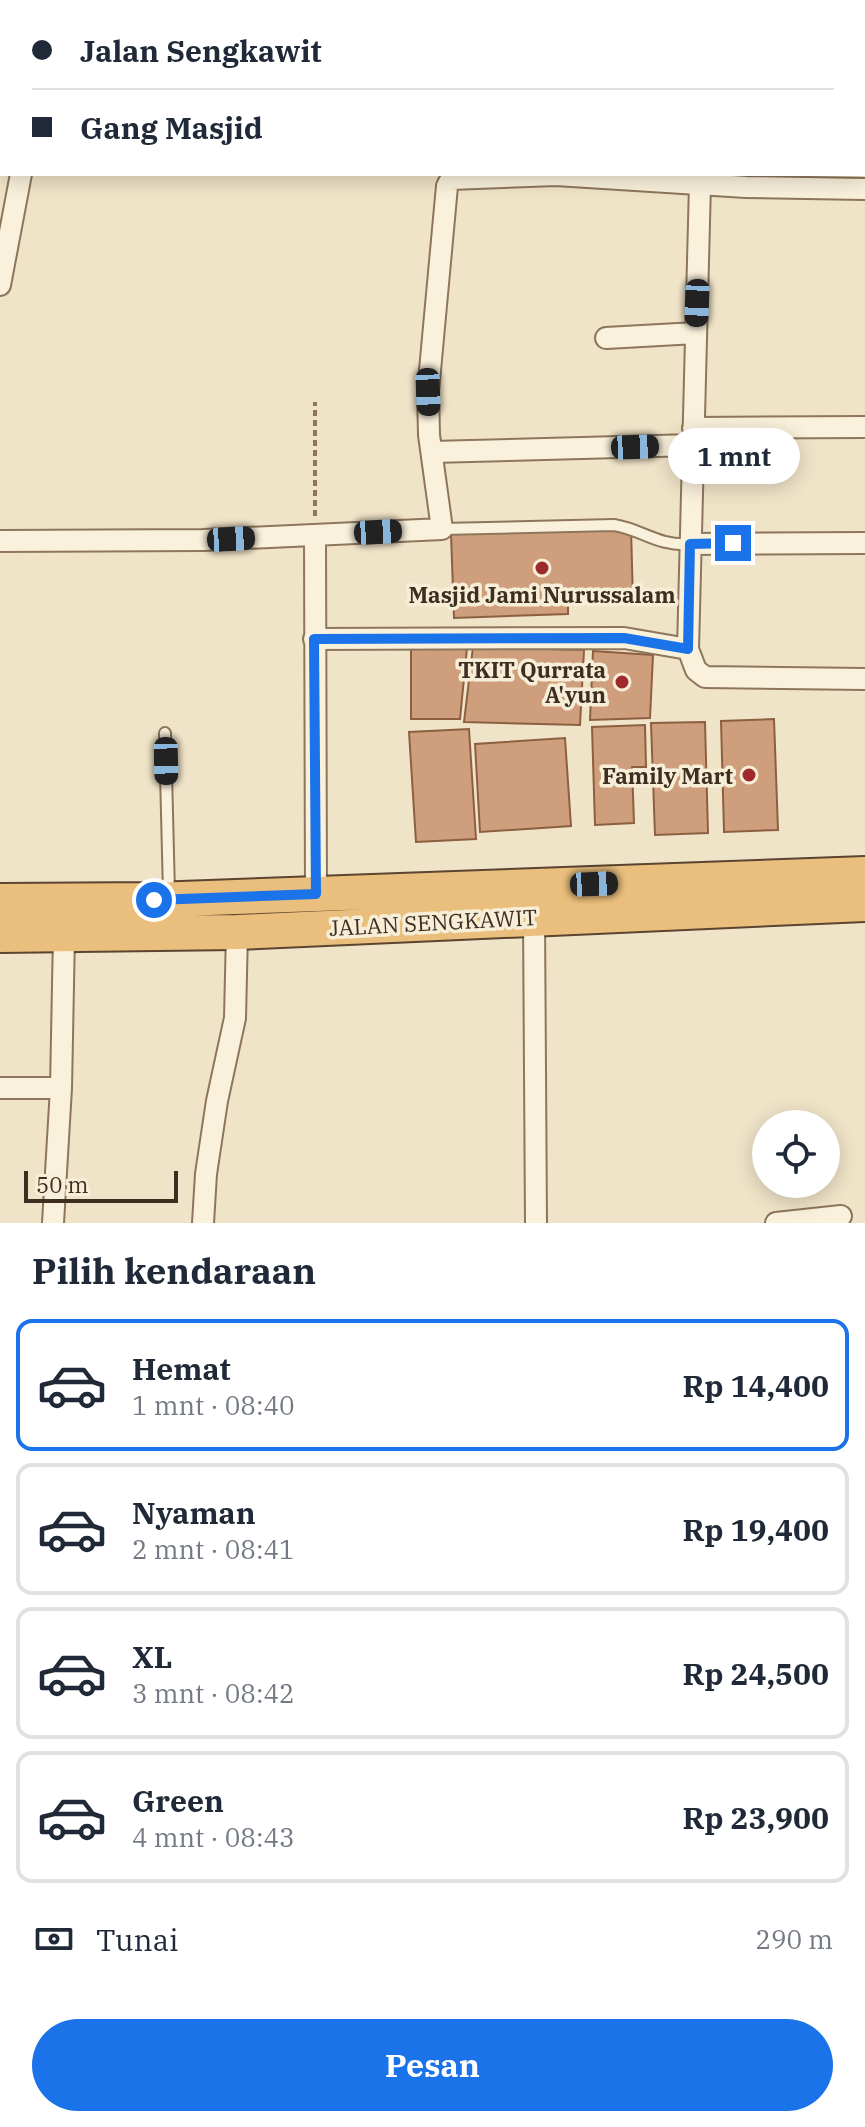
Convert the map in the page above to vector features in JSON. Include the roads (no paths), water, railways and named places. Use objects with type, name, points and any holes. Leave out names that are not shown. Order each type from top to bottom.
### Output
[{"type":"highway","name":"JALAN SENGKAWIT","points":[[0,901],[169,899],[865,874]]},
{"type":"highway","name":"JALAN SENGKAWIT","points":[[0,935],[237,932],[865,904]]},
{"type":"street","points":[[0,285],[21,176]]},
{"type":"street","points":[[0,541],[203,540],[442,529],[428,392],[447,186],[451,179],[530,176]]},
{"type":"street","points":[[572,176],[865,189]]},
{"type":"street","points":[[700,184],[688,649],[696,670],[705,677],[865,679]]},
{"type":"street","points":[[606,338],[696,333]]},
{"type":"street","points":[[432,452],[865,427]]},
{"type":"street","points":[[315,535],[316,894]]},
{"type":"street","points":[[690,544],[865,543]]},
{"type":"street","points":[[314,639],[624,638],[688,649]]},
{"type":"street","points":[[534,917],[536,1223]]},
{"type":"street","points":[[203,1223],[215,1115],[235,1018],[237,932]]},
{"type":"street","points":[[53,1223],[61,1088],[64,934]]},
{"type":"street","points":[[0,1088],[61,1088]]},
{"type":"street","points":[[776,1223],[841,1216]]},
{"type":"lane","points":[[442,529],[614,525],[630,527],[658,542],[690,544]]},
{"type":"lane","points":[[165,733],[169,899]]},
{"type":"place","name":"Masjid Jami Nurussalam","points":[[542,568]]},
{"type":"place","name":"TKIT Qurrata A'yun","points":[[622,682]]},
{"type":"place","name":"Family Mart","points":[[749,775]]}]
